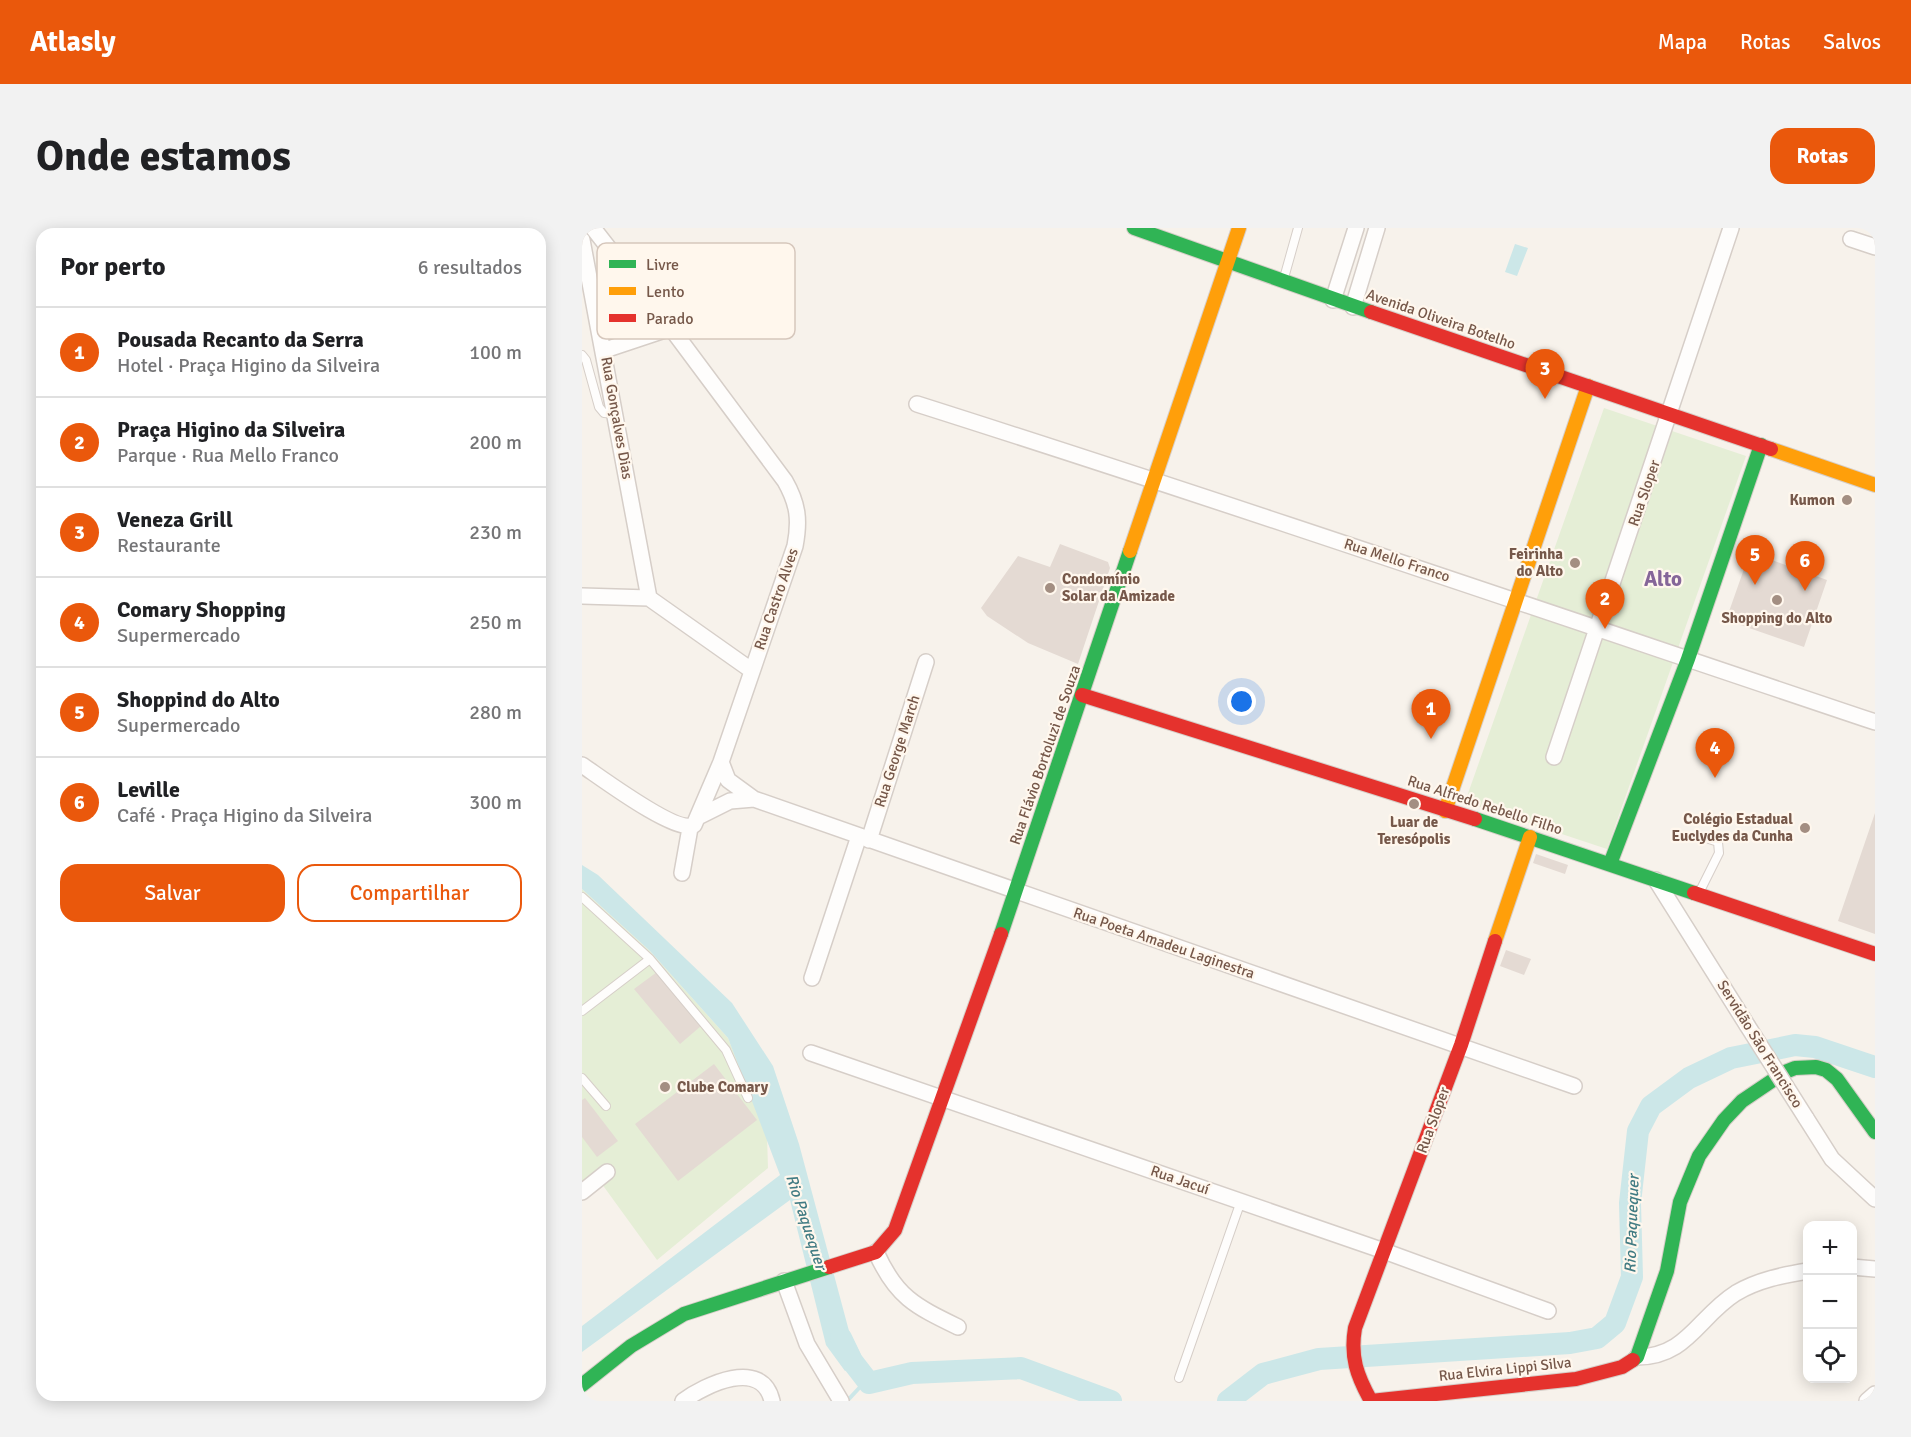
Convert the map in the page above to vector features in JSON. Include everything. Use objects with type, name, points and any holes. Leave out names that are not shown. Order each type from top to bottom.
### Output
[{"type":"street","name":"Rua Castro Alves","points":[[593,228],[604,243]]},
{"type":"street","name":"Avenida Oliveira Botelho","points":[[1134,228],[1353,307],[1671,413],[1875,485]]},
{"type":"street","name":"Rua Flávio Bortoluzi de Souza","points":[[582,1385],[659,1326],[710,1304],[876,1252],[895,1230],[941,1096],[1016,892],[1239,228]]},
{"type":"street","points":[[1333,300],[1356,228]]},
{"type":"street","points":[[1353,307],[1377,228]]},
{"type":"street","name":"Rua Sloper","points":[[1554,757],[1671,413],[1731,228]]},
{"type":"street","points":[[1851,239],[1875,248]]},
{"type":"street","name":"Rua Gonçalves Dias","points":[[582,240],[597,309]]},
{"type":"street","points":[[587,258],[597,256]]},
{"type":"street","name":"Rua Gonçalves Dias","points":[[603,339],[650,598]]},
{"type":"street","points":[[605,350],[638,339]]},
{"type":"street","name":"Rua Castro Alves","points":[[679,339],[784,481],[795,499],[798,511],[795,546],[721,762],[694,822],[682,873]]},
{"type":"street","points":[[1445,811],[1518,600],[1588,386]]},
{"type":"street","name":"Rua Mello Franco","points":[[917,404],[1155,479],[1598,626],[1875,722]]},
{"type":"street","points":[[1610,864],[1688,659],[1761,445]]},
{"type":"street","points":[[582,596],[650,598],[751,670]]},
{"type":"street","name":"Rua George March","points":[[812,978],[926,662]]},
{"type":"street","name":"Rua Alfredo Rebello Filho","points":[[1082,695],[1257,748],[1530,837],[1875,954]]},
{"type":"street","name":"Rua Poeta Amadeu Laginestra","points":[[721,762],[728,780],[754,799],[1575,1086]]},
{"type":"street","points":[[582,765],[654,813],[694,822]]},
{"type":"street","name":"Rua Poeta Amadeu Laginestra","points":[[694,822],[730,801],[754,799]]},
{"type":"street","name":"Rua Sloper","points":[[1371,1401],[1354,1372],[1351,1346],[1355,1328],[1461,1046],[1530,837]]},
{"type":"street","name":"Servidão São Francisco","points":[[1656,880],[1832,1159],[1875,1199]]},
{"type":"street","name":"Rua Jacuí","points":[[811,1053],[941,1096],[1384,1251],[1548,1311]]},
{"type":"street","points":[[1803,1272],[1763,1280],[1743,1290],[1719,1308],[1677,1347],[1655,1357],[1637,1357],[1667,1271],[1680,1202],[1709,1140],[1742,1101],[1785,1072],[1795,1068],[1816,1067],[1826,1070],[1837,1079],[1875,1132]]},
{"type":"street","points":[[582,1192],[606,1172]]},
{"type":"street","points":[[876,1252],[901,1294],[921,1309],[958,1327]]},
{"type":"street","points":[[1857,1267],[1875,1269]]},
{"type":"street","points":[[784,1281],[807,1344],[841,1401]]},
{"type":"street","name":"Rua Elvira Lippi Silva","points":[[1371,1401],[1483,1387],[1576,1379],[1622,1367],[1637,1357]]},
{"type":"street","points":[[683,1401],[712,1383],[738,1377],[758,1382],[770,1393],[772,1401]]},
{"type":"street","points":[[1867,1401],[1875,1394]]},
{"type":"lane","points":[[1283,282],[1298,228]]},
{"type":"lane","points":[[582,356],[586,360],[601,411],[616,414]]},
{"type":"lane","points":[[1698,894],[1719,853],[1718,842],[1709,839]]},
{"type":"lane","points":[[582,897],[650,959],[726,1050],[748,1098]]},
{"type":"lane","points":[[582,1011],[650,959]]},
{"type":"lane","points":[[582,1078],[606,1106]]},
{"type":"lane","points":[[1179,1378],[1241,1201]]},
{"type":"green space","points":[[1604,408],[1746,456],[1607,849],[1465,802]]},
{"type":"green space","name":"Clube Comary","points":[[582,889],[650,951],[728,1038],[767,1136],[768,1168],[657,1260],[599,1180],[582,1193]]},
{"type":"water","points":[[1515,244],[1528,248],[1517,276],[1505,272]]},
{"type":"water","points":[[582,865],[598,875],[732,1003],[773,1066],[799,1144],[849,1331],[863,1359],[845,1371],[826,1345],[790,1200],[582,1352],[582,1326],[780,1175],[728,1038],[650,951],[582,889]]},
{"type":"building","name":"Condomínio Solar da Amizade","points":[[1060,544],[1108,562],[1110,568],[1078,664],[1028,643],[987,616],[981,608],[1018,556],[1050,567]]},
{"type":"building","name":"Shopping do Alto","points":[[1750,552],[1827,580],[1804,647],[1726,620]]},
{"type":"building","points":[[1875,813],[1875,934],[1838,921]]},
{"type":"building","points":[[1536,854],[1568,865],[1565,874],[1533,863]]},
{"type":"building","points":[[1506,950],[1531,959],[1524,975],[1500,966]]},
{"type":"building","points":[[657,972],[701,1026],[680,1044],[634,989]]},
{"type":"building","points":[[714,1064],[757,1120],[678,1181],[635,1124]]},
{"type":"building","points":[[585,1098],[618,1141],[597,1157],[582,1137],[582,1100]]},
{"type":"waterway","name":"Rio Paquequer","points":[[1228,1401],[1263,1374],[1319,1359],[1570,1343],[1597,1338],[1615,1323],[1632,1277],[1630,1203],[1638,1131],[1651,1106],[1689,1078],[1731,1058],[1795,1045],[1815,1047],[1875,1067]]},
{"type":"waterway","name":"Rio Paquequer","points":[[841,1338],[852,1361],[869,1383],[912,1373],[1021,1368],[1111,1401]]},
{"type":"waterway","points":[[847,1401],[861,1386],[869,1383]]},
{"type":"traffic: fast","points":[[1134,228],[1371,312]]},
{"type":"traffic: fast","points":[[1610,864],[1688,659],[1761,445]]},
{"type":"traffic: fast","points":[[1001,934],[1130,551]]},
{"type":"traffic: fast","points":[[1475,819],[1694,893]]},
{"type":"traffic: fast","points":[[1633,1360],[1637,1357],[1667,1271],[1680,1202],[1699,1156],[1724,1120],[1742,1101],[1785,1072],[1795,1068],[1816,1067],[1826,1070],[1837,1079],[1875,1132]]},
{"type":"traffic: fast","points":[[582,1385],[631,1346],[684,1314],[829,1267]]},
{"type":"traffic: slow","points":[[1130,551],[1239,228]]},
{"type":"traffic: slow","points":[[1445,811],[1588,386]]},
{"type":"traffic: slow","points":[[1771,449],[1875,485]]},
{"type":"traffic: slow","points":[[1495,941],[1530,837]]},
{"type":"traffic: jam","points":[[1371,312],[1771,449]]},
{"type":"traffic: jam","points":[[1082,695],[1475,819]]},
{"type":"traffic: jam","points":[[1694,893],[1875,954]]},
{"type":"traffic: jam","points":[[829,1267],[876,1252],[895,1230],[1001,934]]},
{"type":"traffic: jam","points":[[1371,1401],[1362,1383],[1354,1357],[1355,1328],[1461,1045],[1495,941]]},
{"type":"traffic: jam","points":[[1371,1401],[1576,1379],[1622,1367],[1633,1360]]},
{"type":"place","name":"Veneza Grill","points":[[1545,399]]},
{"type":"place","name":"Kumon","points":[[1847,500]]},
{"type":"place","name":"Feirinha do Alto","points":[[1575,563]]},
{"type":"place","name":"Shoppind do Alto","points":[[1755,585]]},
{"type":"place","name":"Condomínio Solar da Amizade","points":[[1050,588]]},
{"type":"place","name":"Leville","points":[[1805,591]]},
{"type":"place","name":"Shopping do Alto","points":[[1777,600]]},
{"type":"place","name":"Praça Higino da Silveira","points":[[1605,629]]},
{"type":"place","name":"Pousada Recanto da Serra","points":[[1431,739]]},
{"type":"place","name":"Comary Shopping","points":[[1715,778]]},
{"type":"place","name":"Luar de Teresópolis","points":[[1414,804]]},
{"type":"place","name":"Colégio Estadual Euclydes da Cunha","points":[[1805,828]]},
{"type":"place","name":"Clube Comary","points":[[665,1087]]},
{"type":"district","name":"Alto","points":[[1663,579]]}]
